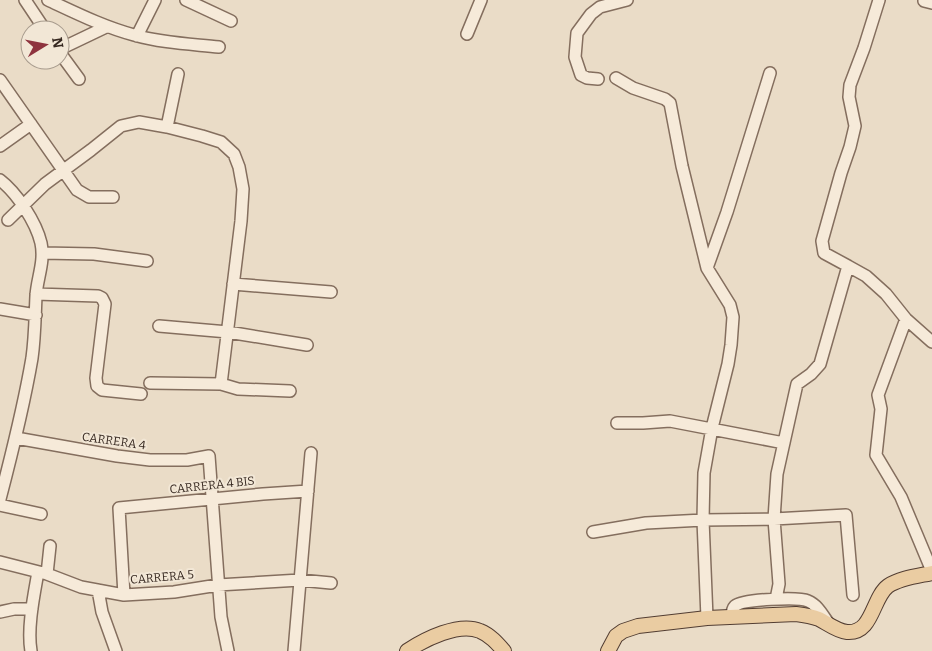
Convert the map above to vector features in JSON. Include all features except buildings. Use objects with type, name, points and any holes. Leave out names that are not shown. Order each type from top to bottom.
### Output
[{"type":"main road","points":[[608,651],[616,636],[623,631],[638,626],[732,616],[796,614],[808,616],[848,632],[860,629],[865,624],[883,590],[889,585],[932,572]]},
{"type":"main road","points":[[407,651],[433,636],[468,628],[480,630],[489,635],[504,651]]},
{"type":"street","points":[[25,0],[38,20]]},
{"type":"street","points":[[48,0],[106,26],[137,36],[219,47]]},
{"type":"street","points":[[137,36],[155,0]]},
{"type":"street","points":[[186,0],[231,21]]},
{"type":"street","points":[[598,79],[587,78],[581,74],[575,57],[577,33],[591,14],[600,7],[626,0]]},
{"type":"street","points":[[879,0],[850,85],[849,98],[855,126],[822,241],[824,253],[866,276],[886,294],[906,319],[932,342]]},
{"type":"street","points":[[467,34],[478,1]]},
{"type":"street","points":[[70,44],[106,26]]},
{"type":"street","points":[[70,67],[79,79]]},
{"type":"street","points":[[707,268],[727,212],[770,73]]},
{"type":"street","points":[[167,127],[178,74]]},
{"type":"street","points":[[616,78],[633,88],[665,99],[670,103],[682,166],[707,268],[730,305],[733,317],[732,345],[712,428],[704,473],[702,520],[707,618]]},
{"type":"street","points":[[0,80],[77,190],[89,197],[114,197]]},
{"type":"street","points":[[8,220],[45,184],[121,126],[139,122],[167,127],[221,142],[234,154],[239,167],[243,189],[234,284],[221,384]]},
{"type":"street","points":[[0,146],[31,124]]},
{"type":"street","points":[[0,180],[14,193],[23,206],[39,235],[42,253],[36,294],[32,356],[16,438],[0,500]]},
{"type":"street","points":[[42,253],[94,254],[147,261]]},
{"type":"street","points":[[776,599],[779,584],[774,520],[777,474],[797,384],[811,374],[820,364],[848,266]]},
{"type":"street","points":[[234,284],[331,292]]},
{"type":"street","points":[[36,294],[98,296],[102,298],[105,304],[96,386],[102,390],[141,394]]},
{"type":"street","points":[[0,310],[36,315]]},
{"type":"street","points":[[906,319],[878,395],[881,409],[876,455],[901,497],[932,572]]},
{"type":"street","points":[[159,326],[228,332],[307,345]]},
{"type":"street","points":[[150,383],[221,384],[238,389],[290,391]]},
{"type":"street","points":[[617,424],[670,421],[784,443]]},
{"type":"street","name":"CARRERA 4","points":[[16,438],[150,460],[187,460],[209,456],[213,499]]},
{"type":"street","points":[[294,651],[311,453]]},
{"type":"street","name":"CARRERA 4 BIS","points":[[124,594],[119,508],[264,494],[308,492]]},
{"type":"street","points":[[213,499],[221,617],[228,651]]},
{"type":"street","points":[[0,504],[41,514]]},
{"type":"street","points":[[593,532],[646,523],[702,520],[774,520],[846,515],[853,595]]},
{"type":"street","points":[[32,651],[30,644],[32,609],[50,546]]},
{"type":"street","name":"CARRERA 5","points":[[0,562],[98,590],[124,594],[174,592],[218,584],[300,580],[331,582]]},
{"type":"street","points":[[98,590],[102,612],[116,651]]},
{"type":"street","points":[[732,616],[733,608],[738,604],[791,598],[810,601],[828,624]]},
{"type":"street","points":[[0,612],[14,609],[32,609]]}]
